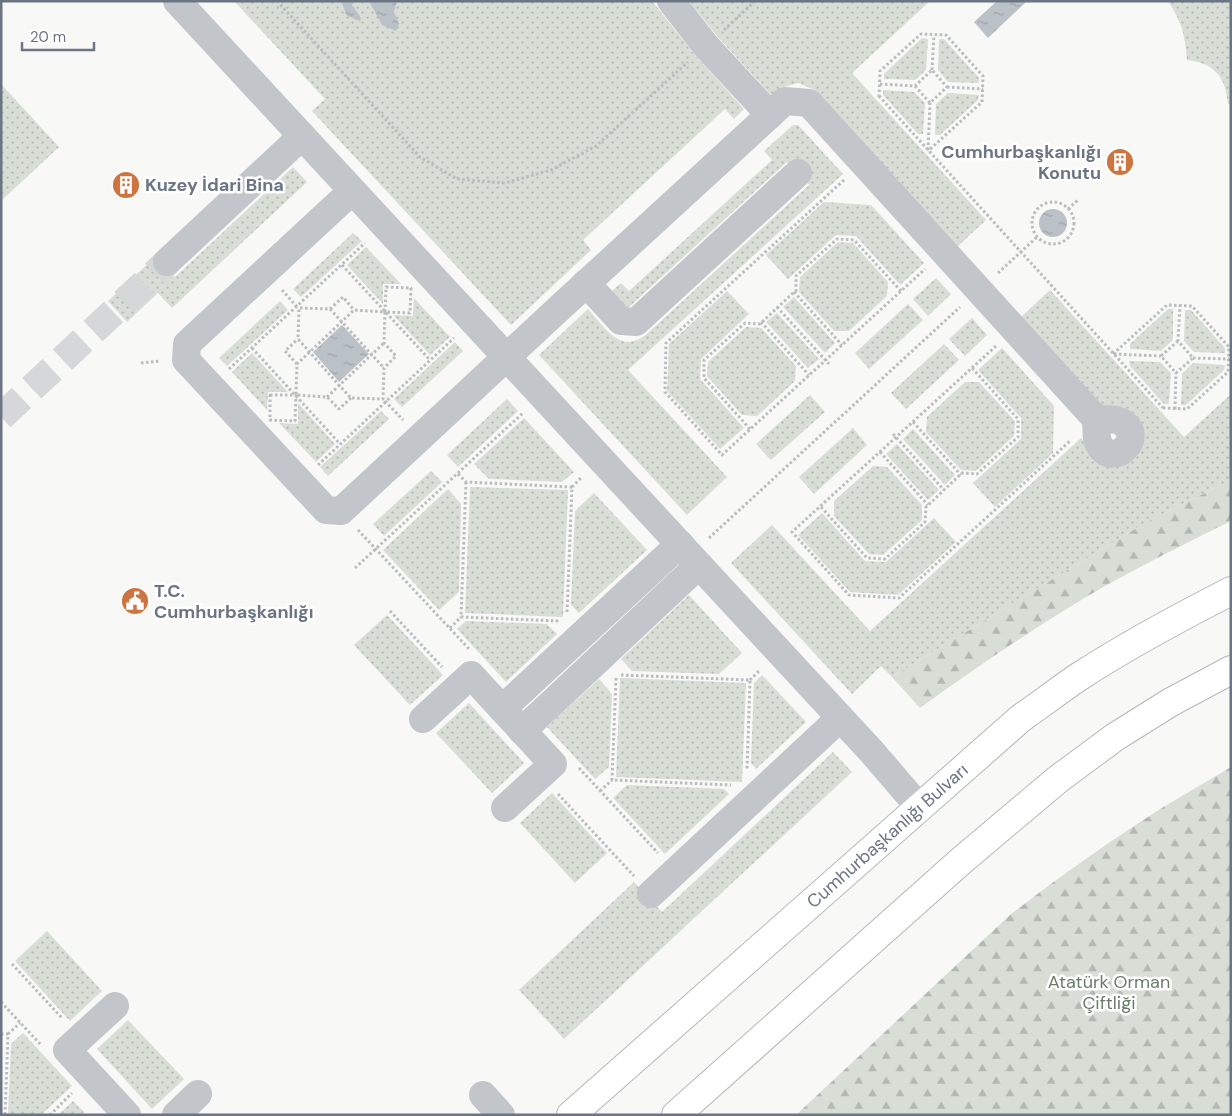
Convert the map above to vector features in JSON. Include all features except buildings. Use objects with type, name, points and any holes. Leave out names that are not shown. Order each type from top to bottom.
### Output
[{"type":"main road","name":"Cumhurbaşkanlığı Bulvarı","points":[[571,1115],[1021,718],[1078,678],[1136,642],[1197,608],[1231,592]]},
{"type":"main road","points":[[676,1115],[961,861],[1057,780],[1115,737],[1171,702],[1231,670]]},
{"type":"lane","points":[[177,1],[872,752],[920,808]]},
{"type":"lane","points":[[671,1],[706,46],[770,115]]},
{"type":"lane","points":[[352,191],[187,344],[186,360],[326,510],[342,511],[586,283],[785,102],[809,103],[1096,419]]},
{"type":"lane","points":[[167,262],[302,136]]},
{"type":"lane","points":[[586,283],[621,322],[636,322],[798,174]]},
{"type":"lane","points":[[502,709],[690,555]]},
{"type":"lane","points":[[522,731],[690,555]]},
{"type":"lane","points":[[423,719],[470,675],[502,709],[553,764],[506,808]]},
{"type":"lane","points":[[651,894],[840,718]]},
{"type":"lane","points":[[113,1110],[67,1050],[116,1006]]},
{"type":"lane","points":[[176,1115],[198,1094]]},
{"type":"lane","points":[[483,1095],[501,1115]]},
{"type":"path","points":[[277,1],[420,157],[457,179],[505,183],[551,170],[596,146],[755,1]]},
{"type":"path","points":[[928,151],[982,102],[984,76],[946,35],[921,34],[880,72],[879,96],[928,151],[1021,252],[1113,354],[1163,408],[1187,409],[1228,372],[1229,347],[1192,306],[1167,305],[1113,354]]},
{"type":"path","points":[[934,35],[932,70],[947,88]]},
{"type":"path","points":[[915,86],[932,70]]},
{"type":"path","points":[[880,84],[915,86],[930,103],[928,151]]},
{"type":"path","points":[[930,103],[947,88],[983,89]]},
{"type":"path","points":[[863,162],[666,342],[665,392],[722,455],[922,272]]},
{"type":"path","points":[[1068,209],[1079,199]]},
{"type":"path","points":[[1057,202],[1068,209],[1073,217],[1074,224],[1068,238],[1062,243],[1055,245],[1041,241],[1032,229],[1033,216],[1036,209],[1042,204],[1057,202]]},
{"type":"path","points":[[211,386],[384,225]]},
{"type":"path","points":[[690,555],[1037,237]]},
{"type":"path","points":[[750,429],[704,378],[704,360],[745,323],[760,324],[796,291],[796,276],[837,239],[854,240],[901,291]]},
{"type":"path","points":[[342,265],[430,360]]},
{"type":"path","points":[[327,397],[384,343],[385,312],[386,287],[411,288],[410,313],[385,312],[354,310],[343,297],[330,310]]},
{"type":"path","points":[[794,292],[842,345]]},
{"type":"path","points":[[1180,305],[1178,341],[1193,358]]},
{"type":"path","points":[[778,307],[829,364]]},
{"type":"path","points":[[351,398],[298,339],[299,308],[330,310],[384,368]]},
{"type":"path","points":[[297,364],[354,310]]},
{"type":"path","points":[[300,482],[473,321]]},
{"type":"path","points":[[761,322],[809,375]]},
{"type":"path","points":[[298,339],[285,351],[297,364],[296,396],[295,420],[270,420],[270,395],[296,396],[327,397],[339,409],[351,398],[383,399],[384,368],[396,356],[384,343]]},
{"type":"path","points":[[1113,354],[1161,356],[1178,341]]},
{"type":"path","points":[[252,348],[340,444]]},
{"type":"path","points":[[992,349],[792,532],[849,595],[899,598],[1096,419]]},
{"type":"path","points":[[1161,356],[1176,373],[1175,409]]},
{"type":"path","points":[[1176,373],[1193,358],[1228,359]]},
{"type":"path","points":[[821,506],[867,558],[885,559],[925,522],[926,507],[962,473],[977,474],[1018,437],[1018,420],[972,368]]},
{"type":"path","points":[[355,568],[542,395]]},
{"type":"path","points":[[913,422],[961,475]]},
{"type":"path","points":[[893,434],[944,490]]},
{"type":"path","points":[[880,452],[928,505]]},
{"type":"path","points":[[458,474],[466,482],[572,486],[566,621],[461,617]]},
{"type":"path","points":[[450,628],[461,617],[466,482]]},
{"type":"path","points":[[342,511],[472,652]]},
{"type":"path","points":[[390,612],[459,686]]},
{"type":"path","points":[[612,780],[616,674],[750,680],[746,776]]},
{"type":"path","points":[[576,765],[675,872]]},
{"type":"path","points":[[541,775],[651,894]]},
{"type":"path","points":[[600,791],[612,780],[736,785]]},
{"type":"path","points":[[12,964],[80,1038]]},
{"type":"path","points":[[1,1002],[45,1049]]},
{"type":"path","points":[[4,1115],[8,1034],[20,1022]]},
{"type":"path","points":[[1,1034],[8,1034]]},
{"type":"green space","points":[[234,1],[652,1],[695,55],[744,109],[734,119],[725,109],[583,240],[591,250],[511,325],[312,111],[325,99]]},
{"type":"green space","points":[[689,1],[930,1],[852,73],[986,220],[957,247],[815,90],[798,83],[780,88],[772,96],[717,36]]},
{"type":"green space","points":[[1168,1],[1231,1],[1231,105],[1228,104],[1225,86],[1217,73],[1205,64],[1187,60],[1182,29]]},
{"type":"green space","points":[[922,38],[928,39],[926,70],[915,80],[884,79],[884,74]]},
{"type":"green space","points":[[939,39],[944,39],[979,78],[979,83],[948,82],[938,70]]},
{"type":"green space","points":[[1,84],[59,147],[1,201]]},
{"type":"green space","points":[[883,90],[914,92],[925,103],[923,134],[918,134],[883,95]]},
{"type":"green space","points":[[948,93],[979,95],[978,100],[940,135],[935,135],[936,104]]},
{"type":"green space","points":[[793,125],[798,125],[843,174],[628,370],[727,477],[687,515],[539,355],[588,309],[608,332],[623,341],[631,342],[649,332],[809,185],[787,162],[628,308],[612,291],[621,283],[629,291],[772,160],[764,151]]},
{"type":"green space","points":[[293,167],[307,182],[172,308],[158,293],[127,322],[108,301],[155,257],[175,277]]},
{"type":"green space","points":[[824,202],[871,205],[924,263],[900,285],[856,236],[836,235],[788,279],[766,255]]},
{"type":"green space","points":[[353,233],[362,241],[301,297],[293,289]]},
{"type":"green space","points":[[838,242],[853,243],[888,282],[887,296],[849,331],[834,331],[799,292],[800,277]]},
{"type":"green space","points":[[366,247],[401,284],[383,284],[383,304],[347,265]]},
{"type":"green space","points":[[936,278],[951,294],[928,316],[913,299]]},
{"type":"green space","points":[[1050,290],[1184,437],[1231,394],[1231,480],[1143,524],[892,677],[881,666],[852,694],[731,563],[772,525],[870,631],[1081,438],[1098,457],[1130,457],[1106,411],[1021,317]]},
{"type":"green space","points":[[727,291],[749,314],[701,359],[700,379],[744,428],[720,449],[667,391],[669,344]]},
{"type":"green space","points":[[794,297],[835,343],[825,353],[783,307]]},
{"type":"green space","points":[[414,298],[450,337],[430,355],[393,315],[413,316]]},
{"type":"green space","points":[[280,301],[288,310],[227,366],[219,358]]},
{"type":"green space","points":[[908,304],[923,320],[869,369],[855,353]]},
{"type":"green space","points":[[1168,309],[1173,309],[1173,340],[1161,351],[1130,349],[1130,344]]},
{"type":"green space","points":[[1185,310],[1191,310],[1225,348],[1225,353],[1194,352],[1184,341]]},
{"type":"green space","points":[[777,313],[819,359],[808,368],[766,322]]},
{"type":"green space","points":[[972,318],[987,335],[965,356],[949,339]]},
{"type":"green space","points":[[746,327],[761,328],[796,366],[795,381],[757,416],[742,415],[707,376],[708,362]]},
{"type":"green space","points":[[455,342],[463,351],[402,407],[394,399]]},
{"type":"green space","points":[[944,344],[959,360],[906,409],[891,393]]},
{"type":"green space","points":[[1002,348],[1054,406],[1053,453],[995,507],[973,483],[1021,439],[1021,418],[978,370]]},
{"type":"green space","points":[[252,353],[288,392],[268,392],[267,410],[232,372]]},
{"type":"green space","points":[[1129,361],[1160,362],[1171,373],[1169,404],[1164,404],[1130,366]]},
{"type":"green space","points":[[1193,363],[1225,365],[1224,370],[1186,405],[1181,405],[1182,374]]},
{"type":"green space","points":[[965,382],[979,382],[1015,421],[1014,436],[976,471],[961,470],[926,432],[927,417]]},
{"type":"green space","points":[[810,395],[825,412],[771,460],[756,444]]},
{"type":"green space","points":[[507,399],[518,411],[458,467],[447,455]]},
{"type":"green space","points":[[298,403],[335,444],[316,462],[279,423],[298,424]]},
{"type":"green space","points":[[381,411],[389,419],[328,476],[320,467]]},
{"type":"green space","points":[[524,418],[574,472],[562,482],[489,479],[474,464]]},
{"type":"green space","points":[[853,428],[867,445],[814,494],[799,477]]},
{"type":"green space","points":[[913,429],[955,475],[945,485],[903,439]]},
{"type":"green space","points":[[897,444],[939,490],[928,500],[886,454]]},
{"type":"green space","points":[[873,466],[887,467],[922,505],[922,520],[883,555],[869,554],[834,516],[834,501]]},
{"type":"green space","points":[[431,471],[442,482],[384,536],[373,524]]},
{"type":"green space","points":[[1231,480],[1231,521],[1136,569],[1081,600],[1011,645],[920,708],[892,677],[1143,524]]},
{"type":"green space","points":[[470,487],[568,490],[563,617],[465,613]]},
{"type":"green space","points":[[448,489],[461,504],[459,592],[439,610],[383,550]]},
{"type":"green space","points":[[594,493],[647,550],[579,613],[571,605],[575,511]]},
{"type":"green space","points":[[822,513],[865,561],[886,562],[934,518],[956,542],[898,595],[850,592],[798,535]]},
{"type":"green space","points":[[689,595],[742,653],[719,674],[632,671],[621,659]]},
{"type":"green space","points":[[387,615],[443,675],[410,705],[354,645]]},
{"type":"green space","points":[[466,621],[547,624],[557,634],[506,682],[457,629]]},
{"type":"green space","points":[[762,675],[806,722],[756,769],[751,763],[754,683]]},
{"type":"green space","points":[[620,678],[746,683],[742,782],[616,777]]},
{"type":"green space","points":[[599,679],[612,694],[609,767],[595,779],[547,727]]},
{"type":"green space","points":[[469,703],[524,763],[492,793],[436,733]]},
{"type":"green space","points":[[833,752],[852,772],[564,1039],[519,990],[634,882],[662,912]]},
{"type":"green space","name":"Atatürk Orman Çiftliği","points":[[1231,767],[1231,1115],[796,1115],[1011,914],[1107,844],[1160,809]]},
{"type":"green space","points":[[627,785],[724,789],[729,794],[665,854],[613,798]]},
{"type":"green space","points":[[552,793],[607,853],[575,883],[520,823]]},
{"type":"green space","points":[[47,931],[102,991],[70,1021],[15,961]]},
{"type":"green space","points":[[128,1020],[184,1079],[152,1109],[97,1049]]},
{"type":"green space","points":[[23,1033],[72,1086],[41,1115],[8,1115],[11,1044]]},
{"type":"green space","points":[[73,1101],[84,1112],[81,1115],[58,1115]]},
{"type":"water","points":[[341,1],[352,1],[352,5],[361,18],[360,21],[347,16]]},
{"type":"water","points":[[369,1],[397,1],[394,12],[399,24],[396,31],[382,25]]},
{"type":"water","points":[[997,1],[1027,1],[988,38],[974,22]]},
{"type":"water","points":[[1053,209],[1063,213],[1067,223],[1063,233],[1053,237],[1043,233],[1039,223],[1043,213]]},
{"type":"water","points":[[342,325],[369,354],[339,382],[313,352]]},
{"type":"tunnel","points":[[1,417],[167,262]]},
{"type":"place","name":"Cumhurbaşkanlığı Konutu","points":[[1120,162]]},
{"type":"place","name":"Kuzey İdari Bina","points":[[126,185]]},
{"type":"place","name":"T.C. Cumhurbaşkanlığı","points":[[135,601]]}]
